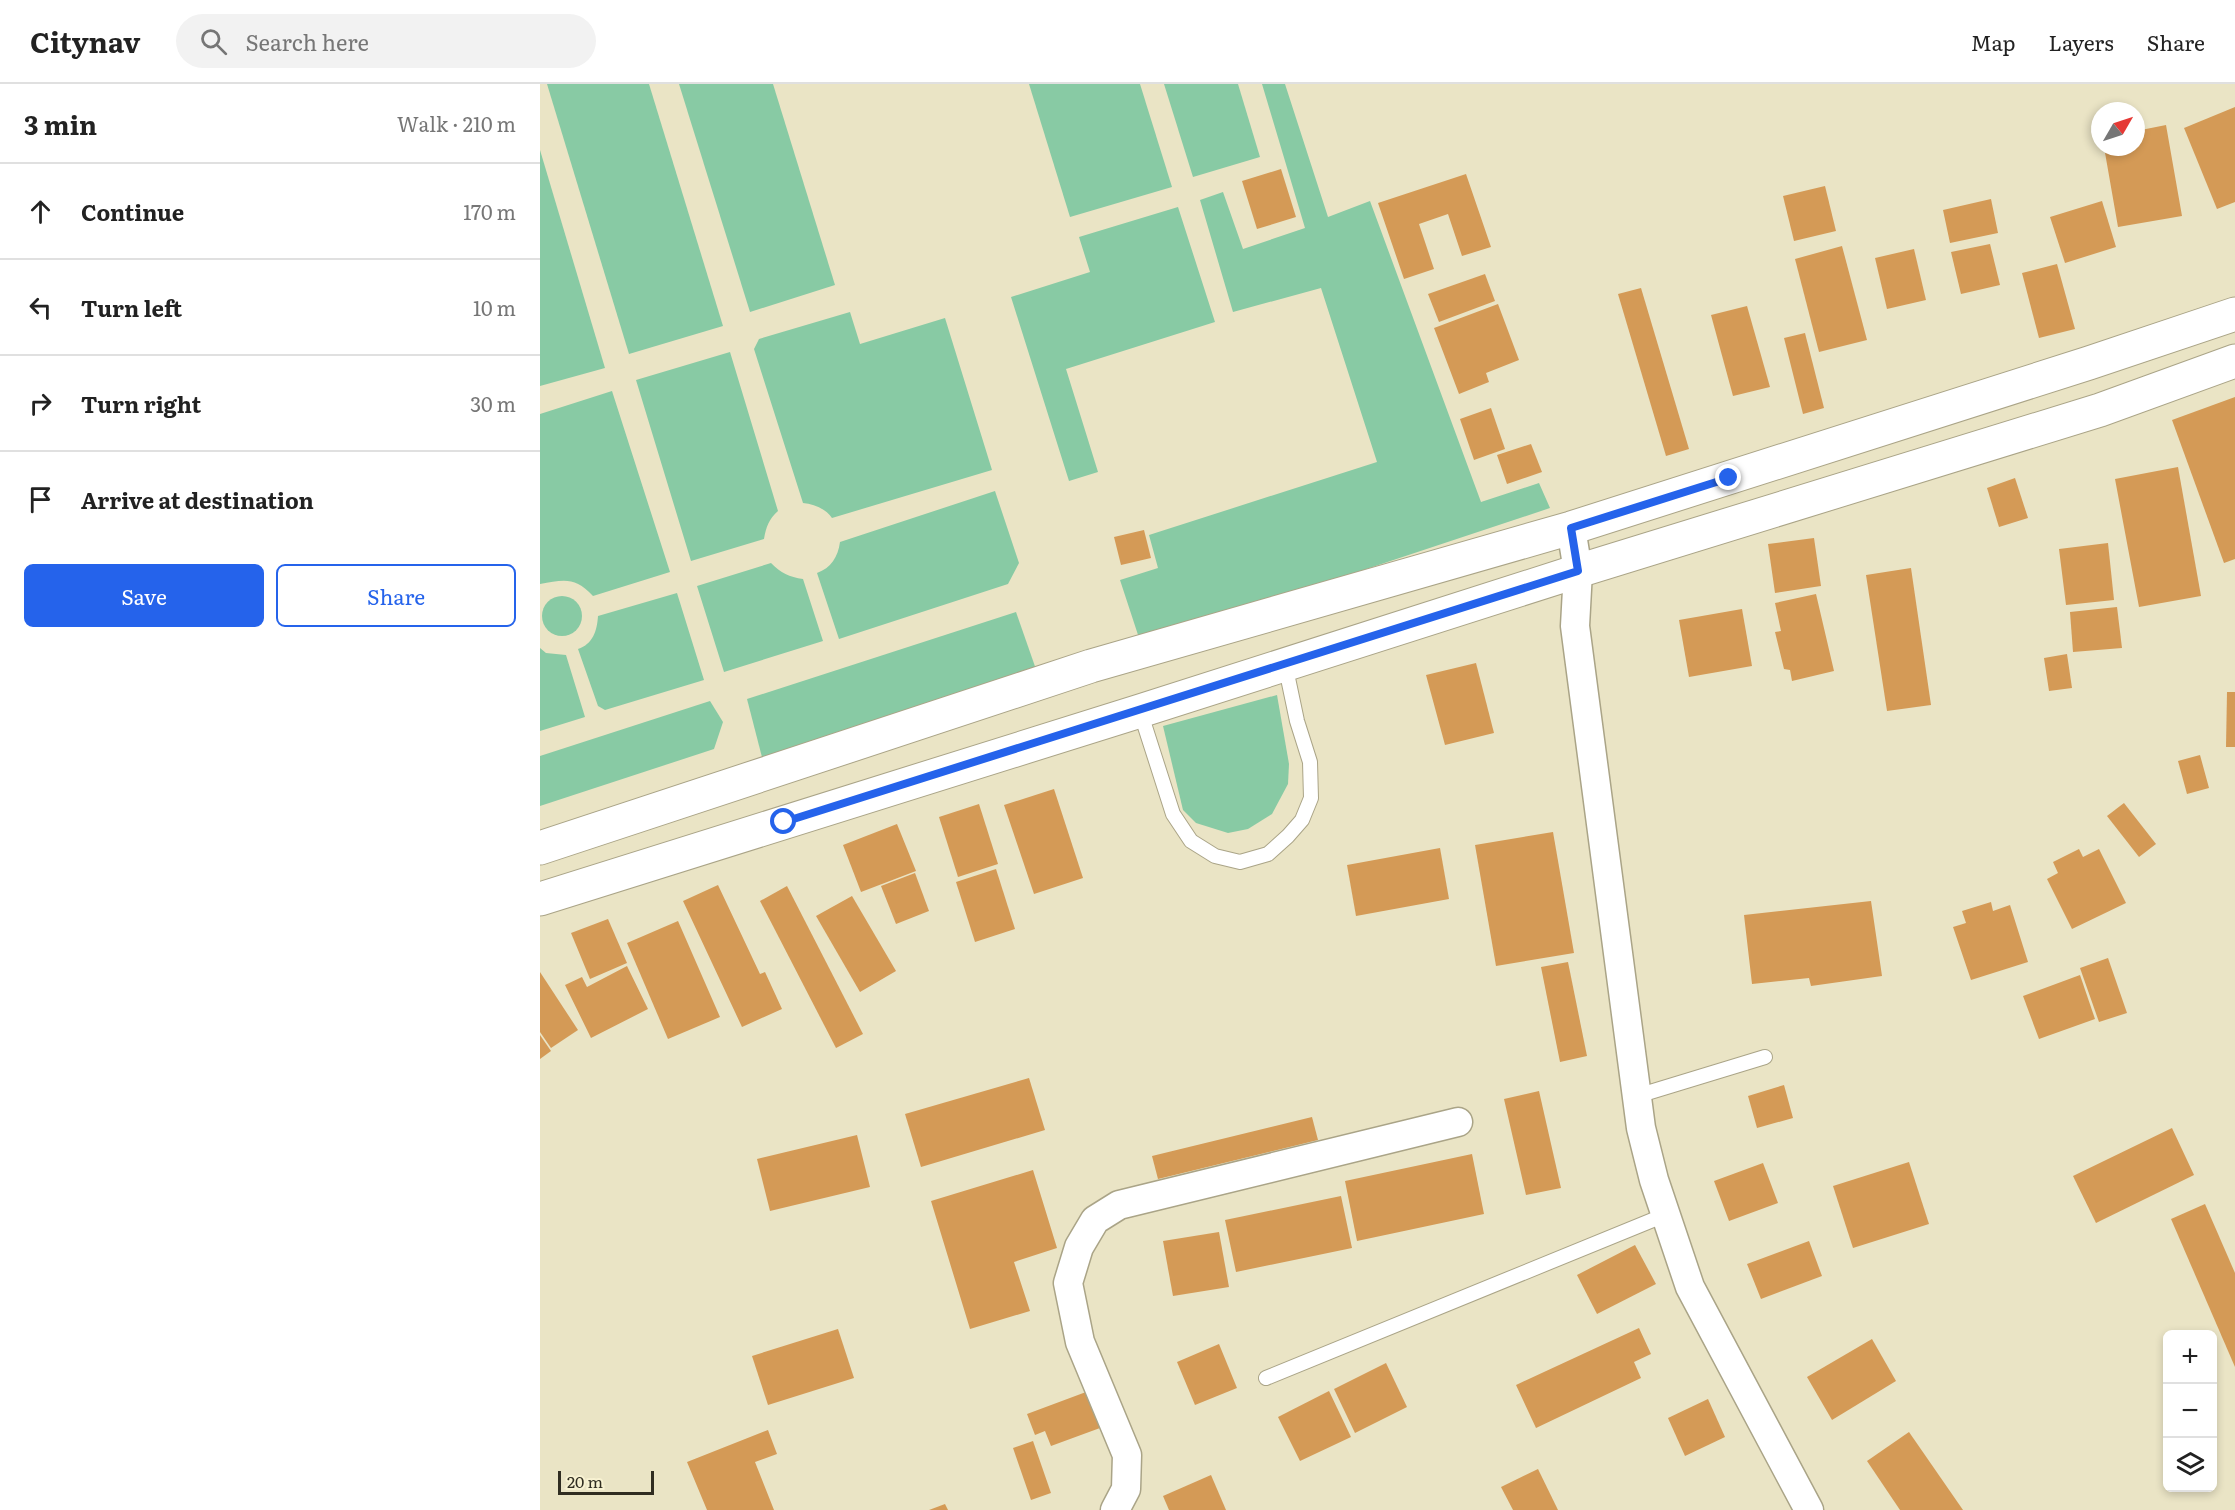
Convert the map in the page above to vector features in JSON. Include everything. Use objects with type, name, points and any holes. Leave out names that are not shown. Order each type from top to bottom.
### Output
[{"type":"street","points":[[540,848],[1091,666],[1571,528],[2235,314]]},
{"type":"street","points":[[540,899],[1578,571],[2100,410],[2235,362]]},
{"type":"street","points":[[1571,528],[1578,571],[1575,626],[1641,1128],[1665,1215],[1690,1287],[1809,1510]]},
{"type":"street","points":[[1115,1510],[1126,1489],[1127,1455],[1080,1342],[1068,1283],[1079,1247],[1095,1220],[1119,1205],[1458,1122]]},
{"type":"lane","points":[[1140,711],[1173,814],[1191,841],[1215,856],[1240,862],[1268,854],[1302,820],[1311,798],[1310,762],[1297,721],[1284,664]]},
{"type":"lane","points":[[1637,1096],[1765,1057]]},
{"type":"lane","points":[[1266,1378],[1665,1215]]},
{"type":"green space","points":[[547,84],[649,84],[723,326],[629,354]]},
{"type":"green space","points":[[679,84],[773,84],[835,285],[750,312]]},
{"type":"green space","points":[[1029,84],[1140,84],[1172,187],[1070,217]]},
{"type":"green space","points":[[1164,84],[1238,84],[1260,157],[1193,177]]},
{"type":"green space","points":[[1262,84],[1285,84],[1328,217],[1370,201],[1481,502],[1539,483],[1550,508],[1141,644],[1120,580],[1158,568],[1149,535],[1377,462],[1321,288],[1233,312],[1200,200],[1223,192],[1243,249],[1305,228]]},
{"type":"green space","points":[[540,150],[605,368],[540,386]]},
{"type":"green space","points":[[1178,207],[1215,322],[1066,369],[1098,472],[1069,481],[1011,297],[1090,272],[1079,237]]},
{"type":"green space","points":[[850,312],[860,344],[945,318],[992,470],[832,518],[819,508],[803,503],[754,349],[759,339]]},
{"type":"green space","points":[[730,352],[778,511],[768,524],[764,539],[691,561],[636,380]]},
{"type":"green space","points":[[612,391],[670,572],[593,596],[574,582],[540,584],[540,414]]},
{"type":"green space","points":[[995,491],[1019,563],[1008,584],[839,639],[817,573],[833,561],[840,542]]},
{"type":"green space","points":[[771,563],[786,574],[803,579],[823,641],[724,672],[697,586]]},
{"type":"green space","points":[[677,593],[704,680],[605,710],[598,706],[578,649],[591,640],[597,627],[598,616]]},
{"type":"green space","points":[[562,596],[576,602],[582,616],[576,630],[562,636],[548,630],[542,616],[548,602]]},
{"type":"green space","points":[[1016,612],[1038,675],[764,765],[747,699]]},
{"type":"green space","points":[[540,648],[546,653],[566,655],[585,717],[540,731]]},
{"type":"green space","points":[[1277,695],[1289,764],[1288,784],[1272,814],[1248,829],[1228,833],[1196,823],[1183,810],[1163,726]]},
{"type":"green space","points":[[710,701],[723,722],[714,749],[540,806],[540,756]]},
{"type":"building","points":[[2235,107],[2235,202],[2217,209],[2184,128]]},
{"type":"building","points":[[2166,125],[2182,216],[2118,227],[2106,156],[2145,156],[2145,129]]},
{"type":"building","points":[[1281,169],[1296,217],[1257,229],[1242,181]]},
{"type":"building","points":[[1466,174],[1491,247],[1462,256],[1448,214],[1419,224],[1434,269],[1404,279],[1378,203]]},
{"type":"building","points":[[1825,186],[1836,231],[1794,241],[1783,196]]},
{"type":"building","points":[[1991,199],[1998,233],[1950,243],[1943,210]]},
{"type":"building","points":[[2102,201],[2116,247],[2065,263],[2050,217]]},
{"type":"building","points":[[1990,244],[2000,285],[1961,294],[1951,252]]},
{"type":"building","points":[[1842,246],[1867,340],[1819,352],[1795,259]]},
{"type":"building","points":[[1914,249],[1926,300],[1887,309],[1875,258]]},
{"type":"building","points":[[2057,264],[2075,329],[2039,338],[2022,273]]},
{"type":"building","points":[[1485,274],[1495,301],[1439,322],[1428,294]]},
{"type":"building","points":[[1641,288],[1689,449],[1666,456],[1618,294]]},
{"type":"building","points":[[1498,304],[1519,360],[1486,373],[1489,382],[1459,394],[1434,328]]},
{"type":"building","points":[[1747,306],[1770,387],[1733,396],[1711,315]]},
{"type":"building","points":[[1805,333],[1824,408],[1803,414],[1784,338]]},
{"type":"building","points":[[2235,397],[2235,559],[2224,563],[2172,420]]},
{"type":"building","points":[[1491,408],[1505,449],[1474,460],[1460,419]]},
{"type":"building","points":[[1531,444],[1542,472],[1507,484],[1497,455]]},
{"type":"building","points":[[2178,467],[2201,596],[2139,607],[2115,479]]},
{"type":"building","points":[[2015,478],[2028,518],[1999,527],[1987,488]]},
{"type":"building","points":[[1144,530],[1151,558],[1121,565],[1114,537]]},
{"type":"building","points":[[1814,538],[1821,586],[1775,593],[1768,544]]},
{"type":"building","points":[[2108,543],[2114,600],[2066,605],[2059,549]]},
{"type":"building","points":[[1911,568],[1931,705],[1887,711],[1866,575]]},
{"type":"building","points":[[1816,594],[1834,671],[1792,681],[1790,670],[1784,669],[1775,632],[1781,631],[1775,603]]},
{"type":"building","points":[[2117,607],[2122,648],[2073,652],[2070,612]]},
{"type":"building","points":[[1742,609],[1752,666],[1689,677],[1679,620]]},
{"type":"building","points":[[2067,654],[2072,688],[2049,691],[2044,658]]},
{"type":"building","points":[[1476,663],[1494,733],[1445,745],[1426,675]]},
{"type":"building","points":[[2227,692],[2235,692],[2235,747],[2226,747]]},
{"type":"building","points":[[2200,755],[2209,788],[2187,794],[2178,761]]},
{"type":"building","points":[[1054,789],[1083,878],[1034,894],[1004,805]]},
{"type":"building","points":[[2124,803],[2156,844],[2139,857],[2107,816]]},
{"type":"building","points":[[979,804],[998,864],[958,877],[939,817]]},
{"type":"building","points":[[897,824],[916,871],[861,892],[843,845]]},
{"type":"building","points":[[1553,832],[1574,953],[1496,966],[1475,845]]},
{"type":"building","points":[[1440,848],[1449,899],[1356,916],[1347,865]]},
{"type":"building","points":[[2079,849],[2083,857],[2099,849],[2126,903],[2072,929],[2047,879],[2058,873],[2053,862]]},
{"type":"building","points":[[996,869],[1015,929],[975,942],[956,882]]},
{"type":"building","points":[[915,873],[929,911],[896,924],[881,886]]},
{"type":"building","points":[[718,885],[760,974],[765,972],[782,1009],[742,1027],[683,901]]},
{"type":"building","points":[[787,886],[863,1034],[836,1048],[760,901]]},
{"type":"building","points":[[852,896],[896,971],[860,992],[816,916]]},
{"type":"building","points":[[1871,901],[1882,976],[1811,986],[1809,978],[1752,984],[1744,915]]},
{"type":"building","points":[[1991,902],[1993,911],[2010,905],[2028,962],[1971,980],[1953,927],[1966,923],[1962,911]]},
{"type":"building","points":[[608,919],[627,963],[590,979],[571,933]]},
{"type":"building","points":[[678,921],[720,1017],[668,1039],[627,943]]},
{"type":"building","points":[[2108,958],[2127,1013],[2099,1022],[2080,968]]},
{"type":"building","points":[[1568,962],[1587,1056],[1560,1062],[1541,967]]},
{"type":"building","points":[[627,966],[648,1009],[591,1038],[565,985],[582,977],[587,987]]},
{"type":"building","points":[[540,972],[578,1030],[551,1048],[540,1032]]},
{"type":"building","points":[[2080,975],[2095,1019],[2039,1039],[2023,996]]},
{"type":"building","points":[[540,1035],[551,1051],[540,1059]]},
{"type":"building","points":[[1029,1078],[1045,1130],[921,1167],[905,1114]]},
{"type":"building","points":[[1784,1085],[1793,1118],[1757,1128],[1748,1096]]},
{"type":"building","points":[[1539,1091],[1561,1188],[1526,1195],[1504,1099]]},
{"type":"building","points":[[1312,1117],[1318,1140],[1158,1179],[1152,1156]]},
{"type":"building","points":[[2172,1128],[2194,1175],[2096,1223],[2073,1176]]},
{"type":"building","points":[[857,1135],[870,1187],[770,1211],[757,1159]]},
{"type":"building","points":[[1472,1154],[1484,1214],[1357,1241],[1345,1181]]},
{"type":"building","points":[[1909,1162],[1929,1224],[1853,1248],[1833,1186]]},
{"type":"building","points":[[1763,1163],[1778,1203],[1729,1221],[1714,1181]]},
{"type":"building","points":[[1033,1170],[1057,1248],[1014,1262],[1030,1311],[970,1329],[931,1201]]},
{"type":"building","points":[[1341,1196],[1352,1248],[1236,1272],[1225,1220]]},
{"type":"building","points":[[2205,1204],[2235,1273],[2235,1367],[2171,1219]]},
{"type":"building","points":[[1219,1232],[1229,1287],[1173,1296],[1163,1241]]},
{"type":"building","points":[[1809,1241],[1822,1276],[1761,1299],[1747,1264]]},
{"type":"building","points":[[1635,1245],[1656,1284],[1597,1314],[1577,1275]]},
{"type":"building","points":[[1639,1328],[1651,1354],[1634,1362],[1641,1378],[1536,1428],[1516,1385]]},
{"type":"building","points":[[838,1329],[854,1378],[768,1405],[752,1356]]},
{"type":"building","points":[[1872,1339],[1896,1381],[1832,1420],[1807,1377]]},
{"type":"building","points":[[1219,1344],[1237,1388],[1195,1405],[1177,1362]]},
{"type":"building","points":[[1386,1363],[1407,1407],[1355,1433],[1334,1389]]},
{"type":"building","points":[[1329,1391],[1351,1437],[1300,1461],[1278,1417]]},
{"type":"building","points":[[1086,1392],[1100,1428],[1051,1446],[1045,1431],[1035,1435],[1027,1414]]},
{"type":"building","points":[[1708,1399],[1725,1437],[1685,1456],[1668,1418]]},
{"type":"building","points":[[768,1430],[777,1454],[755,1462],[774,1510],[707,1510],[687,1462]]},
{"type":"building","points":[[1909,1432],[1963,1510],[1900,1510],[1867,1461]]},
{"type":"building","points":[[1033,1441],[1051,1493],[1031,1500],[1013,1448]]},
{"type":"building","points":[[1538,1469],[1558,1510],[1513,1510],[1501,1487]]},
{"type":"building","points":[[1211,1475],[1226,1510],[1169,1510],[1163,1496]]},
{"type":"building","points":[[945,1504],[948,1510],[929,1510]]},
{"type":"route","points":[[784,822],[1578,571],[1571,528],[1729,478]]}]
